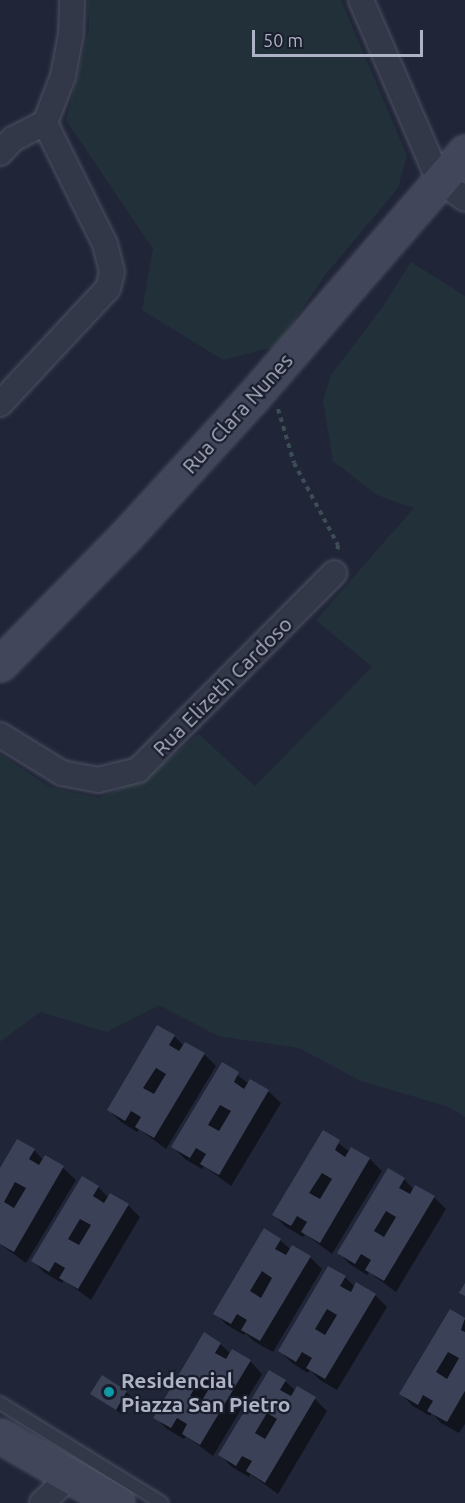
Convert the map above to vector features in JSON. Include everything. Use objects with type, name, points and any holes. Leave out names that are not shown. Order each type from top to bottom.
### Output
[{"type":"street","points":[[0,153],[13,139],[45,123],[63,76],[70,34],[72,0]]},
{"type":"street","points":[[361,0],[439,180],[465,199]]},
{"type":"street","points":[[0,404],[108,288],[111,272],[105,244],[45,123]]},
{"type":"street","name":"Rua Clara Nunes","points":[[0,664],[125,537],[272,376],[465,152]]},
{"type":"street","name":"Rua Elizeth Cardoso","points":[[0,735],[62,773],[98,780],[138,770],[334,573]]},
{"type":"street","points":[[0,1436],[117,1503]]},
{"type":"street","points":[[42,1503],[69,1477]]},
{"type":"lane","points":[[0,1403],[162,1503]]},
{"type":"path","points":[[272,376],[279,417],[294,463],[338,545],[334,573]]},
{"type":"shaded area","points":[[88,0],[341,0],[407,155],[398,188],[326,274],[277,346],[223,360],[142,310],[153,249],[66,120],[89,29]]},
{"type":"shaded area","points":[[411,262],[465,296],[465,1117],[449,1107],[361,1081],[299,1048],[218,1036],[159,1005],[107,1032],[40,1012],[0,1042],[0,754],[50,787],[99,798],[146,777],[199,734],[255,786],[372,667],[316,620],[414,508],[377,495],[333,461],[323,401],[331,375],[384,305]]},
{"type":"building","points":[[157,1025],[175,1035],[169,1045],[179,1051],[185,1042],[205,1053],[154,1138],[135,1127],[141,1117],[131,1111],[125,1121],[107,1110]],"holes":[[[156,1068],[166,1074],[154,1094],[143,1088]]]},
{"type":"building","points":[[222,1062],[239,1072],[234,1082],[244,1089],[250,1079],[269,1090],[219,1175],[200,1164],[206,1154],[196,1148],[190,1158],[171,1147]],"holes":[[[220,1105],[231,1111],[219,1131],[208,1125]]]},
{"type":"building","points":[[323,1130],[340,1140],[335,1150],[345,1157],[351,1147],[370,1158],[320,1243],[301,1232],[307,1222],[297,1216],[291,1226],[272,1215]],"holes":[[[322,1173],[332,1179],[320,1199],[309,1193]]]},
{"type":"building","points":[[17,1139],[35,1149],[29,1159],[39,1165],[45,1155],[64,1166],[14,1252],[0,1244],[0,1168]],"holes":[[[15,1182],[26,1188],[14,1208],[4,1202]]]},
{"type":"building","points":[[388,1168],[405,1178],[399,1188],[410,1194],[415,1185],[435,1196],[384,1281],[365,1270],[371,1260],[361,1254],[355,1264],[337,1253]],"holes":[[[386,1211],[396,1217],[384,1237],[374,1231]]]},
{"type":"building","points":[[82,1176],[99,1186],[93,1196],[104,1203],[110,1193],[129,1204],[78,1289],[59,1278],[65,1268],[55,1262],[49,1272],[31,1261]],"holes":[[[80,1219],[91,1225],[79,1245],[68,1239]]]},
{"type":"building","points":[[264,1228],[281,1239],[275,1249],[286,1255],[292,1245],[311,1256],[260,1341],[241,1330],[247,1320],[237,1314],[231,1324],[213,1314]],"holes":[[[262,1271],[272,1278],[261,1298],[250,1291]]]},
{"type":"building","points":[[328,1266],[346,1276],[340,1286],[351,1292],[356,1282],[376,1294],[325,1379],[306,1368],[312,1358],[302,1352],[296,1362],[278,1351]],"holes":[[[327,1309],[337,1315],[325,1335],[315,1329]]]},
{"type":"building","points":[[465,1283],[465,1296],[459,1293]]},
{"type":"building","points":[[450,1309],[465,1318],[461,1330],[465,1332],[465,1391],[447,1422],[427,1411],[433,1401],[423,1395],[418,1405],[399,1394]],"holes":[[[448,1352],[459,1358],[447,1379],[436,1372]]]},
{"type":"building","points":[[204,1332],[221,1343],[215,1353],[226,1359],[232,1349],[251,1360],[200,1445],[182,1434],[187,1424],[177,1418],[171,1428],[153,1418]],"holes":[[[202,1375],[213,1382],[201,1402],[190,1396]]]},
{"type":"building","points":[[269,1370],[286,1380],[280,1390],[291,1396],[297,1386],[316,1397],[265,1483],[246,1471],[252,1461],[242,1456],[236,1466],[218,1455]],"holes":[[[267,1413],[277,1419],[265,1439],[255,1433]]]},
{"type":"building","name":"Residencial Piazza San Pietro","points":[[102,1375],[127,1391],[116,1410],[90,1394]]},
{"type":"place","name":"Residencial Piazza San Pietro","points":[[109,1392]]}]
